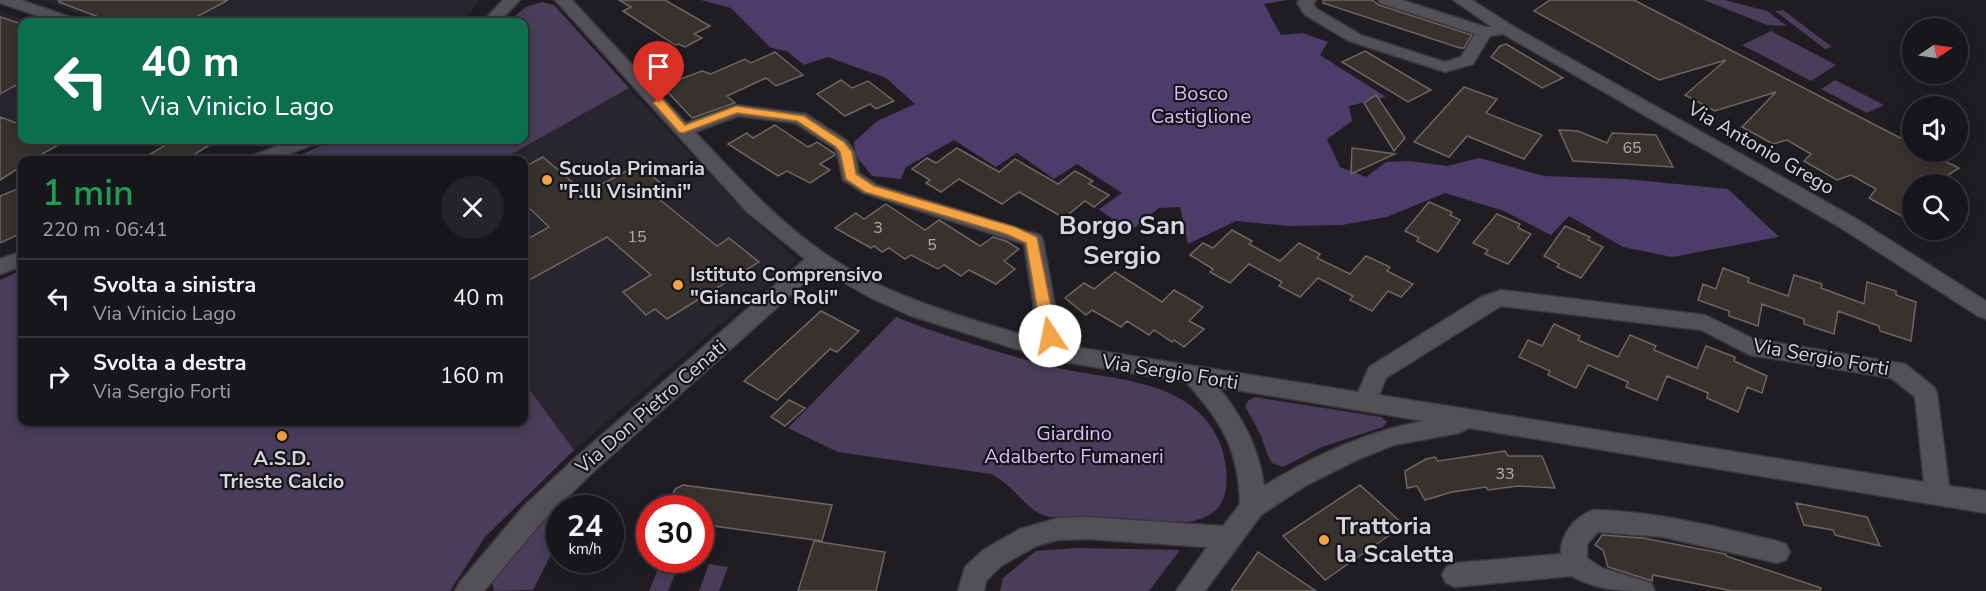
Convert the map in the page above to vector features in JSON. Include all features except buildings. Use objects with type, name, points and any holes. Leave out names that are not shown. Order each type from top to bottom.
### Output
[{"type":"street","points":[[6,0],[58,18]]},
{"type":"street","points":[[494,18],[512,0]]},
{"type":"street","name":"Via Sergio Forti","points":[[563,0],[754,207],[818,259],[878,292],[919,311],[1052,352],[1986,502]]},
{"type":"street","points":[[1308,0],[1305,3],[1311,12],[1355,38],[1444,67],[1467,60],[1485,32]]},
{"type":"street","points":[[1386,0],[1485,32],[1510,31]]},
{"type":"street","name":"Via Antonio Grego","points":[[1461,0],[1510,31],[1848,224],[1986,311]]},
{"type":"street","points":[[683,129],[736,110],[800,118],[840,144],[846,152],[850,176],[870,189],[1010,231],[1032,240],[1052,352]]},
{"type":"street","points":[[268,156],[298,144]]},
{"type":"street","name":"Via Don Pietro Cenati","points":[[468,591],[532,515],[582,467],[818,259]]},
{"type":"street","points":[[0,267],[18,260]]},
{"type":"street","name":"Via Sergio Forti","points":[[1365,403],[1377,373],[1488,302],[1501,298],[1705,323],[1750,347],[1897,370],[1926,393],[1938,495]]},
{"type":"street","points":[[1194,376],[1232,422],[1245,448],[1253,480],[1252,507]]},
{"type":"street","points":[[1190,591],[1252,507],[1296,479],[1392,436],[1442,426],[1484,421]]},
{"type":"street","points":[[1575,564],[1572,548],[1579,534],[1593,521],[1617,520],[1661,527],[1777,552]]},
{"type":"street","points":[[971,591],[974,575],[992,558],[1029,537],[1058,529],[1087,528],[1229,537]]},
{"type":"street","points":[[1455,575],[1575,564],[1595,578],[1642,591]]},
{"type":"shaded area","points":[[42,0],[480,0],[464,18],[91,18]]},
{"type":"shaded area","points":[[0,11],[18,18],[18,133],[0,144]]},
{"type":"shaded area","points":[[629,88],[748,216],[797,259],[574,450],[528,387],[528,156],[508,156]]},
{"type":"green space","name":"Bosco Castiglione","points":[[701,0],[1288,0],[1264,4],[1281,35],[1303,33],[1328,42],[1320,55],[1386,97],[1349,106],[1352,121],[1327,139],[1340,167],[1366,177],[1386,162],[1409,161],[1447,166],[1480,158],[1544,176],[1626,179],[1728,189],[1779,237],[1672,257],[1623,247],[1569,216],[1551,235],[1504,211],[1445,193],[1387,217],[1342,225],[1289,226],[1236,221],[1188,244],[1180,207],[1159,208],[1129,232],[1099,209],[1122,193],[1077,164],[1054,179],[1017,153],[996,167],[954,140],[906,167],[901,179],[872,176],[856,156],[854,142],[877,121],[915,104],[886,78],[828,57],[804,65],[787,51],[771,48],[731,8]]},
{"type":"green space","points":[[1704,0],[1724,0],[1767,11],[1787,26],[1767,25]]},
{"type":"green space","points":[[542,2],[554,5],[629,88],[508,156],[297,156],[326,144],[528,144],[528,18],[512,18],[526,7]]},
{"type":"green space","points":[[1783,10],[1832,47],[1825,49],[1775,11]]},
{"type":"green space","points":[[1771,31],[1836,65],[1811,81],[1742,45]]},
{"type":"green space","points":[[1835,80],[1884,105],[1867,113],[1821,89]]},
{"type":"green space","name":"A.S.D. Trieste Calcio","points":[[18,272],[18,426],[528,426],[528,387],[574,450],[485,537],[450,591],[0,591],[0,280]]},
{"type":"green space","name":"Giardino Adalberto Fumaneri","points":[[896,317],[972,344],[1049,366],[1122,379],[1169,393],[1190,405],[1207,421],[1220,443],[1227,477],[1222,502],[1208,516],[1189,522],[1050,517],[1034,510],[1007,484],[991,474],[838,452],[788,428]]},
{"type":"green space","points":[[1255,397],[1381,417],[1387,422],[1383,427],[1322,447],[1283,467],[1272,463],[1245,406]]},
{"type":"green space","points":[[546,518],[546,564],[533,590],[494,591],[492,583],[506,555]]},
{"type":"green space","points":[[1077,548],[1180,550],[1149,591],[1000,591],[1003,578],[1036,551]]},
{"type":"green space","points":[[714,565],[728,567],[719,591],[699,591],[706,573],[714,573]]},
{"type":"green space","points":[[657,573],[676,573],[668,591],[649,591]]},
{"type":"place","name":"Scuola Primaria \"F.lli Visintini\"","points":[[547,180]]},
{"type":"place","name":"Istituto Comprensivo \"Giancarlo Roli\"","points":[[678,285]]},
{"type":"place","name":"A.S.D. Trieste Calcio","points":[[282,436]]},
{"type":"place","name":"Trattoria la Scaletta","points":[[1324,540]]},
{"type":"district","name":"Borgo San Sergio","points":[[1122,240]]},
{"type":"route","points":[[659,103],[683,129],[736,110],[800,118],[840,144],[846,152],[846,163],[850,176],[870,189],[1010,231],[1032,240],[1050,336]]}]
